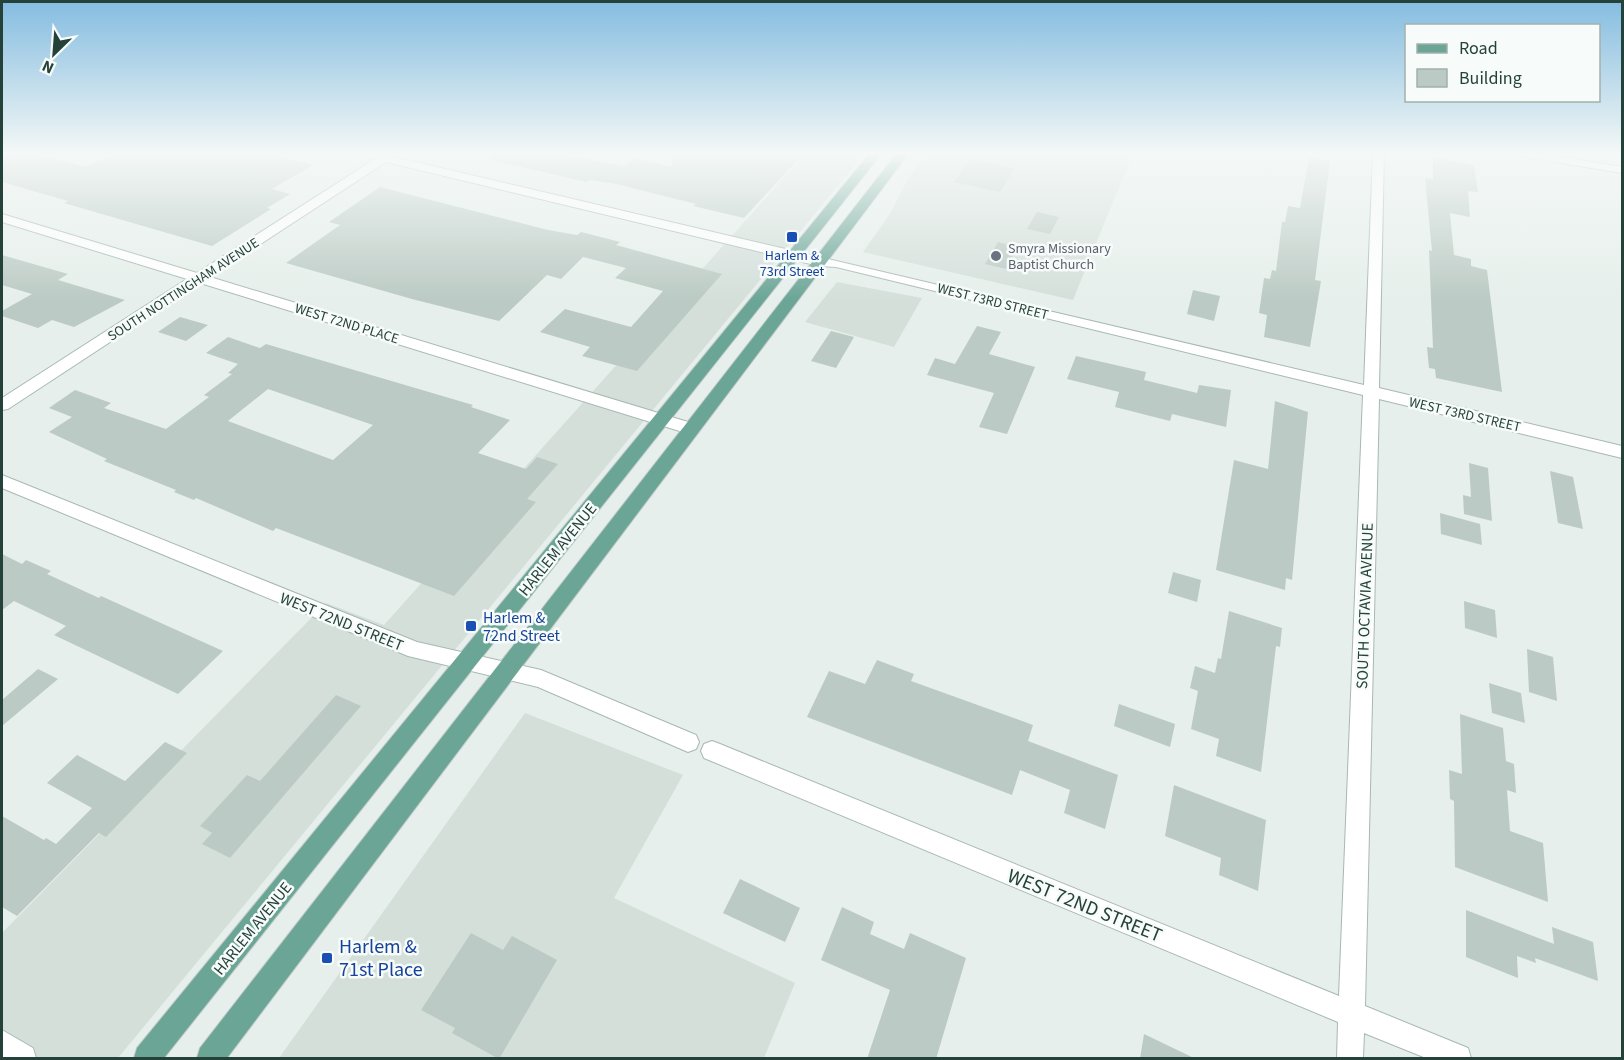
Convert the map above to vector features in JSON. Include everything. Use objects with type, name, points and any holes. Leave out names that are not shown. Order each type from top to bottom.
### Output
[{"type":"main road","name":"HARLEM AVENUE","points":[[147,1059],[836,202]]},
{"type":"main road","name":"HARLEM AVENUE","points":[[210,1059],[865,202]]},
{"type":"street","name":"SOUTH NOTTINGHAM AVENUE","points":[[2,405],[317,202]]},
{"type":"street","name":"WEST 73RD STREET","points":[[579,202],[793,256],[836,263],[1623,452]]},
{"type":"street","name":"SOUTH OCTAVIA AVENUE","points":[[1350,1059],[1377,202]]},
{"type":"street","name":"WEST 72ND PLACE","points":[[2,218],[692,429]]},
{"type":"street","name":"WEST 72ND STREET","points":[[2,481],[414,650],[541,679],[688,742]]},
{"type":"street","name":"WEST 72ND STREET","points":[[712,751],[1458,1059]]},
{"type":"street","points":[[2,1044],[22,1059]]},
{"type":"shaded area","points":[[762,202],[824,202],[118,1058],[2,1058],[2,933],[326,603],[384,625]]},
{"type":"shaded area","points":[[896,202],[1113,202],[1073,300],[863,252]]},
{"type":"shaded area","points":[[837,282],[922,298],[894,347],[805,322]]},
{"type":"shaded area","points":[[525,713],[683,775],[614,898],[795,983],[764,1058],[279,1058]]},
{"type":"building","points":[[276,202],[267,208],[271,209],[212,246],[64,203]]},
{"type":"building","points":[[357,202],[440,202],[548,230],[577,235],[581,232],[620,242],[616,245],[722,274],[637,371],[582,356],[590,347],[540,332],[565,309],[631,327],[663,291],[615,278],[626,268],[583,257],[561,279],[547,275],[499,321],[286,263],[340,225],[329,222]]},
{"type":"building","points":[[690,202],[758,202],[744,218],[693,206],[696,204]]},
{"type":"building","points":[[1301,202],[1325,202],[1315,280],[1321,281],[1310,347],[1264,337],[1267,315],[1259,313],[1264,278],[1270,279],[1272,270],[1276,271],[1282,222],[1285,222],[1288,206],[1300,208]]},
{"type":"building","points":[[1427,202],[1469,202],[1470,217],[1450,213],[1454,255],[1471,259],[1471,266],[1487,270],[1502,392],[1436,378],[1435,369],[1429,368],[1427,347],[1433,348],[1429,250],[1432,251]]},
{"type":"building","points":[[1037,212],[1059,217],[1050,234],[1027,229]]},
{"type":"building","name":"Smyra Missionary Baptist Church","points":[[998,242],[1017,247],[1006,269],[985,264]]},
{"type":"building","points":[[2,255],[68,274],[58,280],[125,300],[74,327],[52,320],[38,328],[2,316],[2,311],[32,294],[2,285]]},
{"type":"building","points":[[1193,290],[1220,296],[1214,321],[1187,314]]},
{"type":"building","points":[[180,317],[208,325],[186,341],[158,332]]},
{"type":"building","points":[[977,326],[1001,332],[989,354],[1035,367],[1007,434],[979,427],[994,393],[927,375],[935,358],[955,364]]},
{"type":"building","points":[[831,331],[854,337],[836,368],[811,361]]},
{"type":"building","points":[[228,337],[260,348],[266,344],[473,405],[471,407],[510,420],[478,453],[526,469],[537,457],[558,464],[527,499],[536,502],[454,596],[276,528],[273,531],[196,498],[194,500],[174,492],[176,490],[104,461],[107,459],[49,432],[72,417],[49,408],[75,390],[111,403],[104,408],[166,429],[209,397],[204,395],[232,374],[228,373],[238,364],[206,353]],"holes":[[[268,389],[373,425],[333,460],[228,421]]]},
{"type":"building","points":[[1076,356],[1146,372],[1144,380],[1197,393],[1199,385],[1231,390],[1226,427],[1172,414],[1170,421],[1115,407],[1119,392],[1067,379]]},
{"type":"building","points":[[1275,401],[1308,412],[1292,580],[1286,578],[1285,590],[1216,570],[1234,460],[1268,469]]},
{"type":"building","points":[[1469,463],[1488,468],[1492,521],[1464,514],[1463,495],[1471,497]]},
{"type":"building","points":[[1550,471],[1573,477],[1583,529],[1558,523]]},
{"type":"building","points":[[1440,513],[1480,524],[1482,545],[1441,534]]},
{"type":"building","points":[[2,554],[22,564],[26,560],[51,571],[47,574],[223,651],[178,694],[54,635],[66,626],[14,601],[2,610]]},
{"type":"building","points":[[1173,572],[1201,580],[1197,602],[1168,593]]},
{"type":"building","points":[[1464,601],[1495,610],[1497,638],[1465,628]]},
{"type":"building","points":[[1229,611],[1282,628],[1280,647],[1276,646],[1261,772],[1216,756],[1219,739],[1191,729],[1198,691],[1190,688],[1195,666],[1215,673],[1218,658],[1221,659]]},
{"type":"building","points":[[1527,649],[1553,657],[1557,701],[1529,692]]},
{"type":"building","points":[[877,660],[914,674],[911,681],[1033,725],[1028,741],[1118,775],[1105,829],[1064,813],[1070,790],[1020,770],[1012,795],[807,717],[829,671],[865,684]]},
{"type":"building","points":[[38,669],[58,679],[2,726],[2,700]]},
{"type":"building","points":[[1489,683],[1521,693],[1525,723],[1492,713]]},
{"type":"building","points":[[336,695],[361,706],[230,858],[202,844],[212,833],[200,826],[247,775],[260,781]]},
{"type":"building","points":[[1119,704],[1175,724],[1170,747],[1114,726]]},
{"type":"building","points":[[1460,714],[1503,728],[1506,761],[1514,764],[1516,793],[1507,790],[1510,831],[1543,843],[1548,902],[1455,867],[1454,801],[1450,799],[1449,770],[1462,774]]},
{"type":"building","points":[[165,742],[187,753],[106,837],[99,833],[17,916],[2,907],[2,816],[44,840],[46,838],[56,844],[92,808],[47,783],[77,755],[125,781]]},
{"type":"building","points":[[1174,785],[1266,820],[1258,891],[1219,875],[1221,858],[1165,836]]},
{"type":"building","points":[[740,879],[800,908],[785,942],[723,913]]},
{"type":"building","points":[[842,907],[874,922],[870,934],[904,949],[910,933],[966,958],[936,1059],[867,1059],[890,990],[821,960]]},
{"type":"building","points":[[1466,910],[1554,944],[1552,927],[1593,942],[1598,981],[1535,958],[1536,963],[1517,956],[1518,978],[1466,957]]},
{"type":"building","points":[[471,933],[503,950],[512,936],[557,960],[499,1059],[452,1033],[455,1028],[421,1010]]},
{"type":"building","points":[[1144,1034],[1196,1059],[1140,1059]]},
{"type":"place","name":"Harlem & 73rd Street","points":[[792,237]]},
{"type":"place","name":"Smyra Missionary Baptist Church","points":[[996,256]]},
{"type":"place","name":"Harlem & 72nd Street","points":[[471,626]]},
{"type":"place","name":"Harlem & 71st Place","points":[[327,958]]}]
